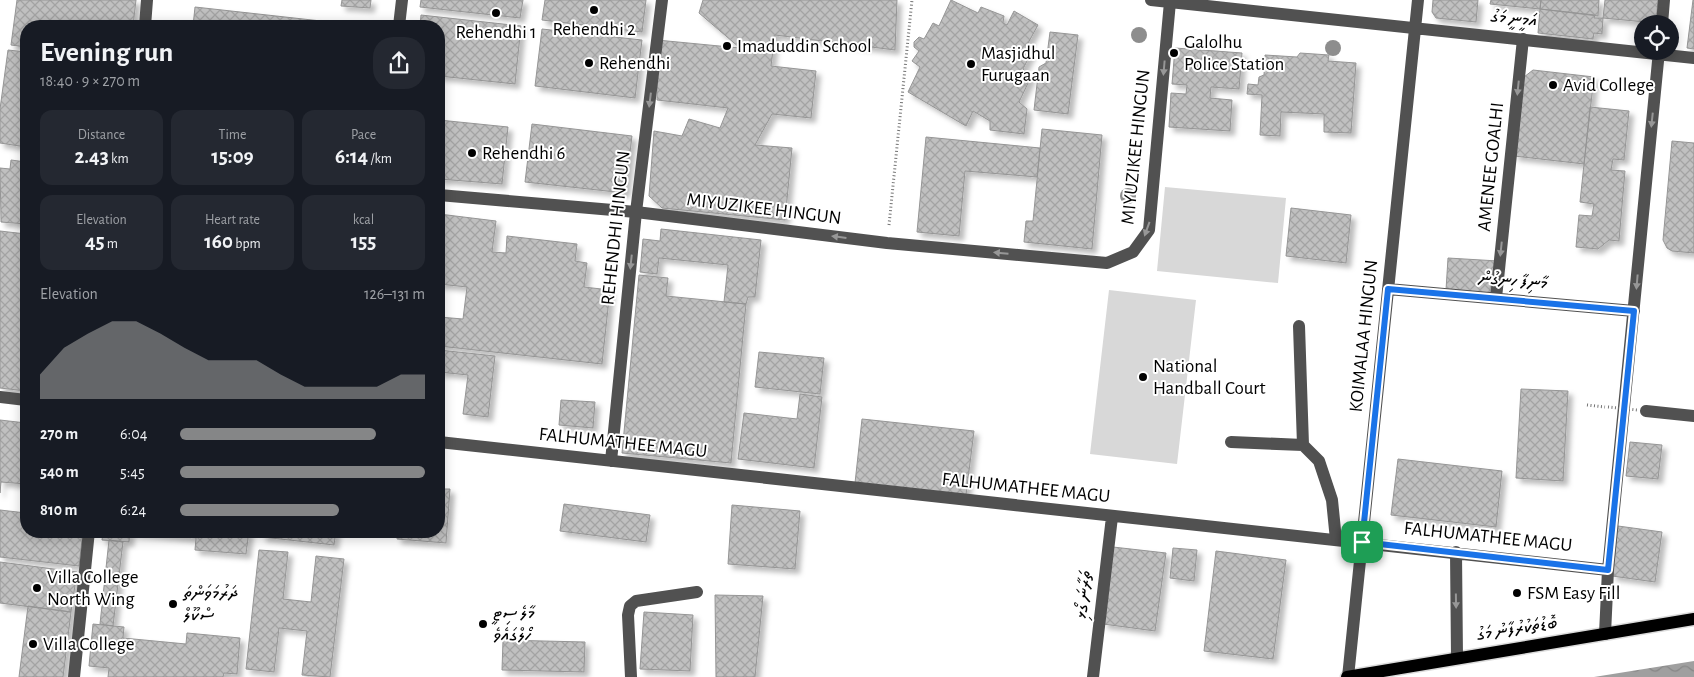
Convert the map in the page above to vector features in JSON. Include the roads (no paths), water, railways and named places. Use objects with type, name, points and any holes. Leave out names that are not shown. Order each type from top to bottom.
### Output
[{"type":"main road","name":"ބޮޑުތަކުރުފާނު މަގު","points":[[1347,677],[1694,619]]},
{"type":"street","points":[[146,20],[148,0]]},
{"type":"street","points":[[400,20],[402,0]]},
{"type":"street","name":"REHENDHI HINGUN","points":[[611,461],[636,212],[662,0]]},
{"type":"street","name":"އަމީނީ މަގު","points":[[1152,0],[1634,50]]},
{"type":"street","name":"KOIMALAA HINGUN","points":[[1347,677],[1418,0]]},
{"type":"street","points":[[1663,15],[1664,0]]},
{"type":"street","name":"MIYUZIKEE HINGUN","points":[[445,196],[636,212],[887,243],[1108,263],[1134,252],[1149,230],[1170,2]]},
{"type":"street","name":"AMENEE GOALHI","points":[[1496,298],[1523,39]]},
{"type":"street","name":"އަމީނީ މަގު","points":[[1679,56],[1694,58]]},
{"type":"street","points":[[1605,634],[1608,570],[1658,60]]},
{"type":"street","name":"މާނިފާ ހިނގުން","points":[[1388,289],[1634,311]]},
{"type":"street","points":[[1299,326],[1303,445],[1319,462],[1332,500],[1336,540]]},
{"type":"street","points":[[0,397],[20,399]]},
{"type":"street","points":[[1642,410],[1694,416]]},
{"type":"street","points":[[1231,442],[1303,445]]},
{"type":"street","name":"FALHUMATHEE MAGU","points":[[445,443],[1608,570]]},
{"type":"street","name":"ތަރާނަ ގޯޅި","points":[[1093,677],[1112,517]]},
{"type":"street","points":[[74,677],[88,538]]},
{"type":"street","points":[[1456,552],[1457,658]]},
{"type":"street","points":[[631,677],[628,615],[630,606],[636,601],[697,592]]},
{"type":"water","points":[[1694,661],[1694,677],[1594,677]]},
{"type":"place","name":"Rehendhi 2","points":[[594,10]]},
{"type":"place","name":"Rehendhi 1","points":[[496,13]]},
{"type":"place","name":"Imaduddin School","points":[[727,46]]},
{"type":"place","name":"Galolhu Police Station","points":[[1174,53]]},
{"type":"place","name":"Rehendhi","points":[[589,63]]},
{"type":"place","name":"Masjidhul Furugaan","points":[[971,64]]},
{"type":"place","name":"Avid College","points":[[1553,85]]},
{"type":"place","name":"Rehendhi 6","points":[[472,153]]},
{"type":"place","name":"National Handball Court","points":[[1143,377]]},
{"type":"place","name":"Villa College North Wing","points":[[37,588]]},
{"type":"place","name":"FSM Easy Fill","points":[[1517,593]]},
{"type":"place","name":"ދަރުމަވަންތަ ސްކޫލް","points":[[173,604]]},
{"type":"place","name":"މާލެ ސިޓީ ހޯލްގައެވެ","points":[[483,624]]},
{"type":"place","name":"Villa College","points":[[33,644]]}]
